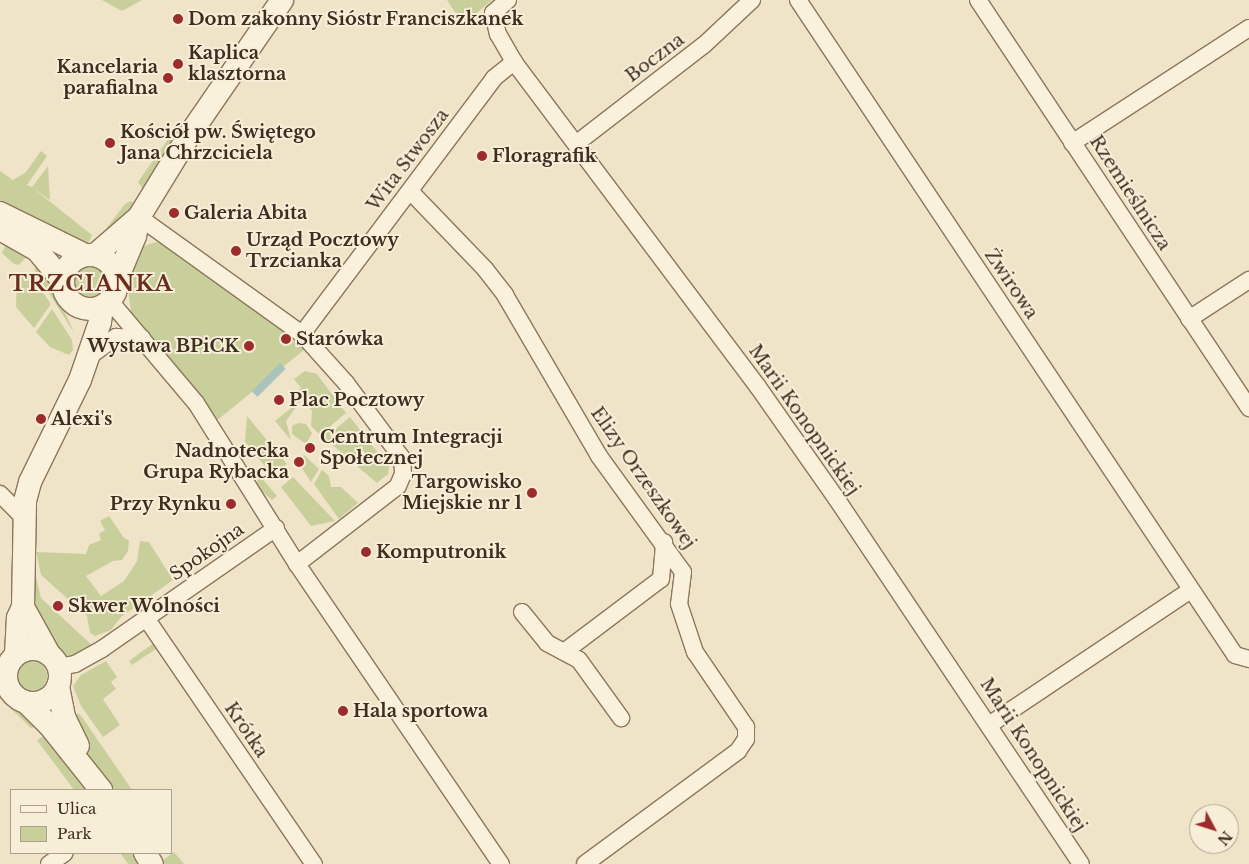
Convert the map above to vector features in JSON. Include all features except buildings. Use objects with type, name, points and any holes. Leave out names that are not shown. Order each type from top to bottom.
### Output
[{"type":"main road","points":[[63,281],[69,264],[90,255],[139,217],[188,137],[282,0]]},
{"type":"main road","points":[[84,766],[72,756],[50,726],[13,697],[6,680],[18,618],[23,607],[23,517],[30,482],[80,380],[106,304],[136,236],[139,217]]},
{"type":"main road","points":[[1,224],[90,255],[110,264],[117,279]]},
{"type":"main road","points":[[1,224],[36,250],[63,281],[66,295],[76,306],[84,309],[106,304]]},
{"type":"main road","points":[[76,306],[87,358]]},
{"type":"main road","points":[[23,607],[55,669],[64,718],[84,766],[100,789]]},
{"type":"main road","points":[[8,663],[32,648],[55,669]]},
{"type":"main road","points":[[13,697],[42,702],[55,669]]},
{"type":"street","name":"Boczna","points":[[577,143],[704,45],[752,0]]},
{"type":"street","name":"Żwirowa","points":[[798,0],[1235,655],[1249,659]]},
{"type":"street","name":"Rzemieślnicza","points":[[978,0],[1188,319],[1249,408]]},
{"type":"street","name":"Marii Konopnickiej","points":[[500,7],[498,34],[514,62],[577,143],[774,411],[989,725],[1081,864]]},
{"type":"street","points":[[1072,143],[1249,28]]},
{"type":"street","name":"Wita Stwosza","points":[[302,334],[494,78],[514,62]]},
{"type":"street","name":"Elizy Orzeszkowej","points":[[410,191],[485,268],[505,295],[599,456],[664,542],[683,572],[679,604],[696,652],[746,727],[746,739],[738,751],[585,864]]},
{"type":"street","points":[[139,217],[302,334],[346,383],[396,447],[402,458],[403,474],[395,488],[298,564]]},
{"type":"street","points":[[1188,319],[1249,280]]},
{"type":"street","points":[[106,304],[142,338],[196,403],[298,564],[501,864]]},
{"type":"street","points":[[87,358],[116,337],[142,338]]},
{"type":"street","points":[[3,495],[18,492],[30,482]]},
{"type":"street","points":[[3,495],[23,517]]},
{"type":"street","name":"Spokojna","points":[[55,669],[84,660],[276,528]]},
{"type":"street","points":[[664,542],[661,579],[679,604]]},
{"type":"street","points":[[564,652],[661,579]]},
{"type":"street","points":[[989,725],[1191,590]]},
{"type":"street","points":[[522,612],[547,643],[579,660],[621,718]]},
{"type":"street","name":"Krótka","points":[[146,618],[314,864]]},
{"type":"street","points":[[49,864],[64,854]]},
{"type":"green space","points":[[102,0],[142,0],[122,11]]},
{"type":"green space","points":[[447,0],[492,0],[463,25]]},
{"type":"green space","points":[[171,135],[178,140],[144,191],[138,182]]},
{"type":"green space","points":[[41,151],[47,156],[27,185],[32,187],[48,166],[50,200],[34,189],[92,235],[88,244],[0,209],[0,171],[13,180],[26,172]]},
{"type":"green space","points":[[131,201],[136,204],[125,221],[96,242],[125,204]]},
{"type":"green space","points":[[7,242],[30,253],[19,265],[14,264],[2,253]]},
{"type":"green space","points":[[156,242],[170,244],[309,346],[215,422],[199,396],[131,312],[126,272],[131,257],[144,246]]},
{"type":"green space","points":[[35,262],[49,275],[74,333],[35,271]]},
{"type":"green space","points":[[90,264],[103,270],[109,283],[103,296],[90,302],[77,296],[71,283],[77,270]]},
{"type":"green space","points":[[17,272],[32,278],[51,304],[34,328],[16,307]]},
{"type":"green space","points":[[52,309],[72,340],[73,350],[69,355],[50,347],[36,332]]},
{"type":"green space","points":[[305,371],[317,374],[346,413],[327,429],[331,433],[350,417],[389,467],[388,474],[377,483],[324,438],[326,436],[322,431],[319,434],[311,426],[312,411],[297,392],[301,388],[294,379]]},
{"type":"green space","points":[[302,399],[286,421],[291,440],[275,421]]},
{"type":"green space","points":[[247,416],[287,464],[272,475],[245,442]]},
{"type":"green space","points":[[298,423],[306,424],[312,433],[306,444],[292,434],[292,426]]},
{"type":"green space","points":[[304,455],[319,469],[311,482],[297,461]]},
{"type":"green space","points":[[322,470],[329,476],[331,487],[341,487],[358,503],[339,519],[314,484]]},
{"type":"green space","points":[[259,475],[277,496],[272,500],[256,486]]},
{"type":"green space","points":[[293,477],[335,521],[311,526],[281,487]]},
{"type":"green space","points":[[109,516],[124,538],[129,540],[128,551],[122,560],[113,561],[86,576],[101,596],[124,581],[137,561],[140,541],[149,542],[173,580],[121,617],[111,630],[95,636],[90,633],[87,616],[41,575],[36,552],[86,554],[89,545],[101,540],[99,534],[105,530],[100,521]]},
{"type":"green space","points":[[31,556],[41,598],[94,647],[73,658],[64,658],[56,652],[32,603]]},
{"type":"green space","points":[[155,642],[159,647],[132,665],[129,661]]},
{"type":"green space","points":[[32,661],[42,666],[47,676],[42,686],[32,691],[22,686],[17,676],[22,666]]},
{"type":"green space","points":[[106,661],[117,677],[111,682],[116,689],[103,699],[120,725],[103,737],[81,706],[73,686],[81,675]]},
{"type":"green space","points":[[0,698],[22,711],[37,727],[31,728]]},
{"type":"green space","points":[[78,713],[82,717],[131,789],[110,789],[74,732],[70,720]]},
{"type":"green space","points":[[47,734],[88,789],[73,789],[37,740]]},
{"type":"green space","points":[[174,852],[184,864],[162,864],[163,860]]},
{"type":"green space","points":[[121,854],[135,854],[141,864],[128,864]]},
{"type":"water","points":[[280,363],[286,369],[257,397],[252,391]]},
{"type":"place","name":"Dom zakonny Sióstr Franciszkanek","points":[[178,19]]},
{"type":"place","name":"Kaplica klasztorna","points":[[178,64]]},
{"type":"place","name":"Kancelaria parafialna","points":[[168,78]]},
{"type":"place","name":"Kościół pw. Świętego Jana Chrzciciela","points":[[110,143]]},
{"type":"place","name":"Floragrafik","points":[[482,156]]},
{"type":"place","name":"Galeria Abita","points":[[174,213]]},
{"type":"place","name":"Urząd Pocztowy Trzcianka","points":[[236,251]]},
{"type":"place","name":"Starówka","points":[[286,339]]},
{"type":"place","name":"Wystawa BPiCK","points":[[249,346]]},
{"type":"place","name":"Plac Pocztowy","points":[[279,400]]},
{"type":"place","name":"Alexi's","points":[[41,419]]},
{"type":"place","name":"Centrum Integracji Społecznej","points":[[310,448]]},
{"type":"place","name":"Nadnotecka Grupa Rybacka","points":[[299,462]]},
{"type":"place","name":"Targowisko Miejskie nr 1","points":[[532,493]]},
{"type":"place","name":"Przy Rynku","points":[[231,504]]},
{"type":"place","name":"Komputronik","points":[[366,552]]},
{"type":"place","name":"Skwer Wolności","points":[[58,606]]},
{"type":"place","name":"Hala sportowa","points":[[343,711]]},
{"type":"district","name":"TRZCIANKA","points":[[91,284]]}]
